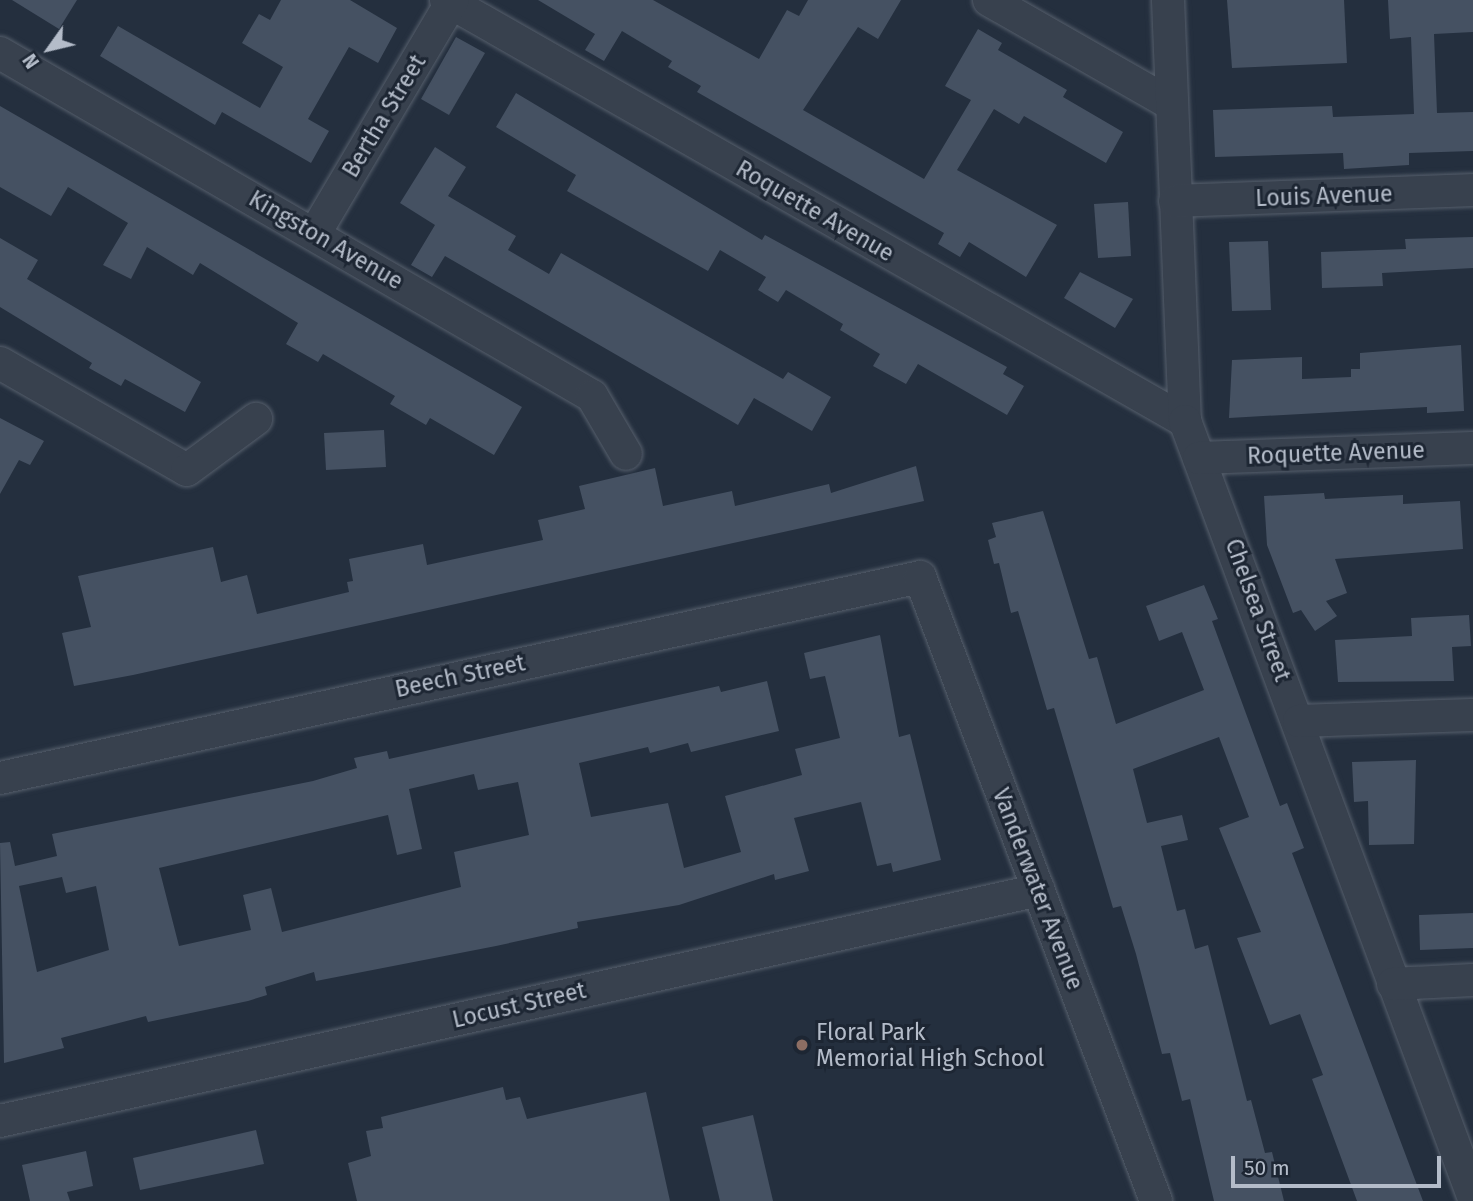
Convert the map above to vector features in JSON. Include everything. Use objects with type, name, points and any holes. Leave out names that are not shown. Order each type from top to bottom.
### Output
[{"type":"street","points":[[989,0],[1171,104]]},
{"type":"street","name":"Chelsea Street","points":[[1168,0],[1185,421],[1299,721],[1393,984],[1473,1196]]},
{"type":"street","name":"Bertha Street","points":[[315,233],[450,1]]},
{"type":"street","name":"Roquette Avenue","points":[[450,1],[1185,421]]},
{"type":"street","name":"Kingston Avenue","points":[[0,53],[315,233],[592,396],[625,454]]},
{"type":"street","name":"Louis Avenue","points":[[1175,201],[1473,190]]},
{"type":"street","points":[[0,363],[187,470],[256,419]]},
{"type":"street","name":"Roquette Avenue","points":[[1199,458],[1473,447]]},
{"type":"street","name":"Beech Street","points":[[0,778],[920,576]]},
{"type":"street","name":"Vanderwater Avenue","points":[[920,576],[1156,1201]]},
{"type":"street","points":[[1299,721],[1473,715]]},
{"type":"street","name":"Locust Street","points":[[0,1121],[1038,890]]},
{"type":"street","points":[[1393,984],[1473,981]]},
{"type":"building","points":[[12,0],[77,0],[59,29]]},
{"type":"building","points":[[281,0],[350,0],[397,28],[378,63],[349,47],[308,119],[329,131],[311,163],[222,112],[215,125],[100,56],[118,26],[260,108],[283,67],[242,43],[259,14],[270,20]]},
{"type":"building","points":[[538,0],[653,0],[759,59],[787,10],[799,16],[808,0],[901,0],[878,39],[858,27],[803,110],[924,179],[971,100],[945,86],[978,29],[1002,43],[998,50],[1067,90],[1063,97],[1123,132],[1106,163],[1024,116],[1019,124],[994,109],[957,170],[1057,225],[1026,277],[969,242],[960,257],[938,244],[944,233],[697,92],[701,86],[668,67],[672,61],[622,31],[604,61],[585,50],[595,34]]},
{"type":"building","points":[[1227,0],[1344,0],[1347,63],[1232,68]]},
{"type":"building","points":[[1388,0],[1473,0],[1473,32],[1434,34],[1437,113],[1473,112],[1473,151],[1409,153],[1409,165],[1344,169],[1343,153],[1215,157],[1213,110],[1332,106],[1333,117],[1414,114],[1411,37],[1390,39]]},
{"type":"building","points":[[456,37],[485,53],[449,115],[421,99]]},
{"type":"building","points":[[516,93],[762,240],[765,235],[1007,367],[1003,374],[1024,386],[1007,415],[918,364],[906,384],[873,366],[880,354],[840,330],[843,324],[786,290],[778,302],[758,290],[766,277],[720,250],[708,271],[567,191],[576,175],[496,127]]},
{"type":"building","points":[[0,106],[522,407],[494,455],[430,418],[426,425],[390,404],[395,396],[323,354],[318,362],[286,344],[298,323],[200,263],[193,275],[147,247],[131,279],[103,265],[128,223],[68,187],[51,216],[0,187]]},
{"type":"building","points":[[435,147],[466,167],[448,196],[516,236],[508,250],[549,274],[561,253],[783,379],[788,372],[831,397],[812,431],[754,398],[738,425],[445,256],[432,277],[411,265],[435,225],[400,203]]},
{"type":"building","points":[[1128,202],[1131,256],[1098,258],[1094,204]]},
{"type":"building","points":[[1473,237],[1473,268],[1382,273],[1383,286],[1322,288],[1321,252],[1406,249],[1405,239]]},
{"type":"building","points":[[0,238],[38,260],[27,279],[201,382],[185,412],[125,379],[121,386],[89,368],[92,363],[0,307]]},
{"type":"building","points":[[1268,241],[1271,310],[1232,311],[1229,242]]},
{"type":"building","points":[[1080,272],[1133,299],[1115,328],[1064,298]]},
{"type":"building","points":[[1461,345],[1464,411],[1427,413],[1427,407],[1229,418],[1232,360],[1302,357],[1302,379],[1351,377],[1351,369],[1360,369],[1360,353]]},
{"type":"building","points":[[0,418],[44,441],[30,465],[19,460],[0,494]]},
{"type":"building","points":[[384,430],[386,467],[326,470],[324,433]]},
{"type":"building","points":[[916,466],[924,501],[74,686],[62,633],[91,627],[78,576],[213,547],[221,582],[247,575],[257,614],[349,592],[347,582],[353,581],[349,559],[423,544],[427,565],[543,540],[538,520],[585,509],[579,486],[655,468],[663,506],[732,491],[735,506],[829,484],[831,493]]},
{"type":"building","points":[[1324,493],[1325,499],[1403,495],[1403,504],[1460,501],[1463,549],[1335,559],[1347,593],[1326,601],[1337,616],[1315,631],[1301,610],[1293,613],[1267,545],[1264,496]]},
{"type":"building","points":[[1043,511],[1089,659],[1097,657],[1116,724],[1204,690],[1182,632],[1159,641],[1146,606],[1204,585],[1218,619],[1212,621],[1280,806],[1287,803],[1304,848],[1292,853],[1423,1201],[1357,1201],[1312,1079],[1323,1075],[1300,1014],[1270,1025],[1237,938],[1261,932],[1219,828],[1249,817],[1219,737],[1133,769],[1147,823],[1182,815],[1188,840],[1161,846],[1177,911],[1185,909],[1195,949],[1208,945],[1247,1101],[1251,1100],[1265,1153],[1272,1152],[1284,1201],[1214,1201],[1190,1099],[1182,1101],[1170,1053],[1162,1054],[1136,954],[1121,906],[1113,908],[1054,708],[1047,710],[1018,611],[1011,613],[999,563],[994,564],[988,540],[996,537],[992,523]]},
{"type":"building","points":[[1469,615],[1471,646],[1452,647],[1454,681],[1338,682],[1335,640],[1412,636],[1411,618]]},
{"type":"building","points":[[880,635],[899,737],[910,734],[941,860],[893,872],[891,863],[877,866],[861,802],[794,818],[809,871],[775,880],[774,874],[679,905],[577,922],[578,928],[496,946],[316,981],[314,972],[265,987],[267,995],[248,1001],[148,1022],[146,1016],[61,1038],[64,1048],[4,1063],[0,843],[10,842],[15,866],[57,856],[52,834],[313,781],[357,768],[354,758],[387,751],[389,759],[719,686],[721,692],[767,681],[779,731],[691,752],[688,743],[650,753],[648,747],[579,763],[591,817],[668,803],[684,868],[741,852],[725,796],[802,775],[795,749],[840,738],[825,676],[810,679],[804,653]],"holes":[[[474,774],[478,790],[518,782],[529,835],[454,852],[461,887],[282,932],[271,888],[243,895],[251,930],[179,946],[159,868],[388,815],[397,855],[422,849],[409,789]],[[62,877],[66,893],[96,886],[109,950],[37,972],[19,886]]]},
{"type":"building","points":[[1416,760],[1414,844],[1369,845],[1368,801],[1354,802],[1352,762]]},
{"type":"building","points":[[1473,913],[1473,948],[1420,950],[1419,915]]},
{"type":"building","points":[[503,1087],[506,1100],[520,1097],[527,1119],[646,1092],[670,1201],[357,1201],[348,1163],[371,1156],[366,1131],[383,1128],[381,1117]]},
{"type":"building","points":[[753,1115],[773,1201],[720,1201],[702,1127]]},
{"type":"building","points":[[256,1130],[264,1164],[140,1190],[133,1158]]},
{"type":"building","points":[[86,1151],[93,1186],[67,1192],[70,1201],[30,1201],[22,1165]]},
{"type":"place","name":"Floral Park Memorial High School","points":[[802,1045]]}]
